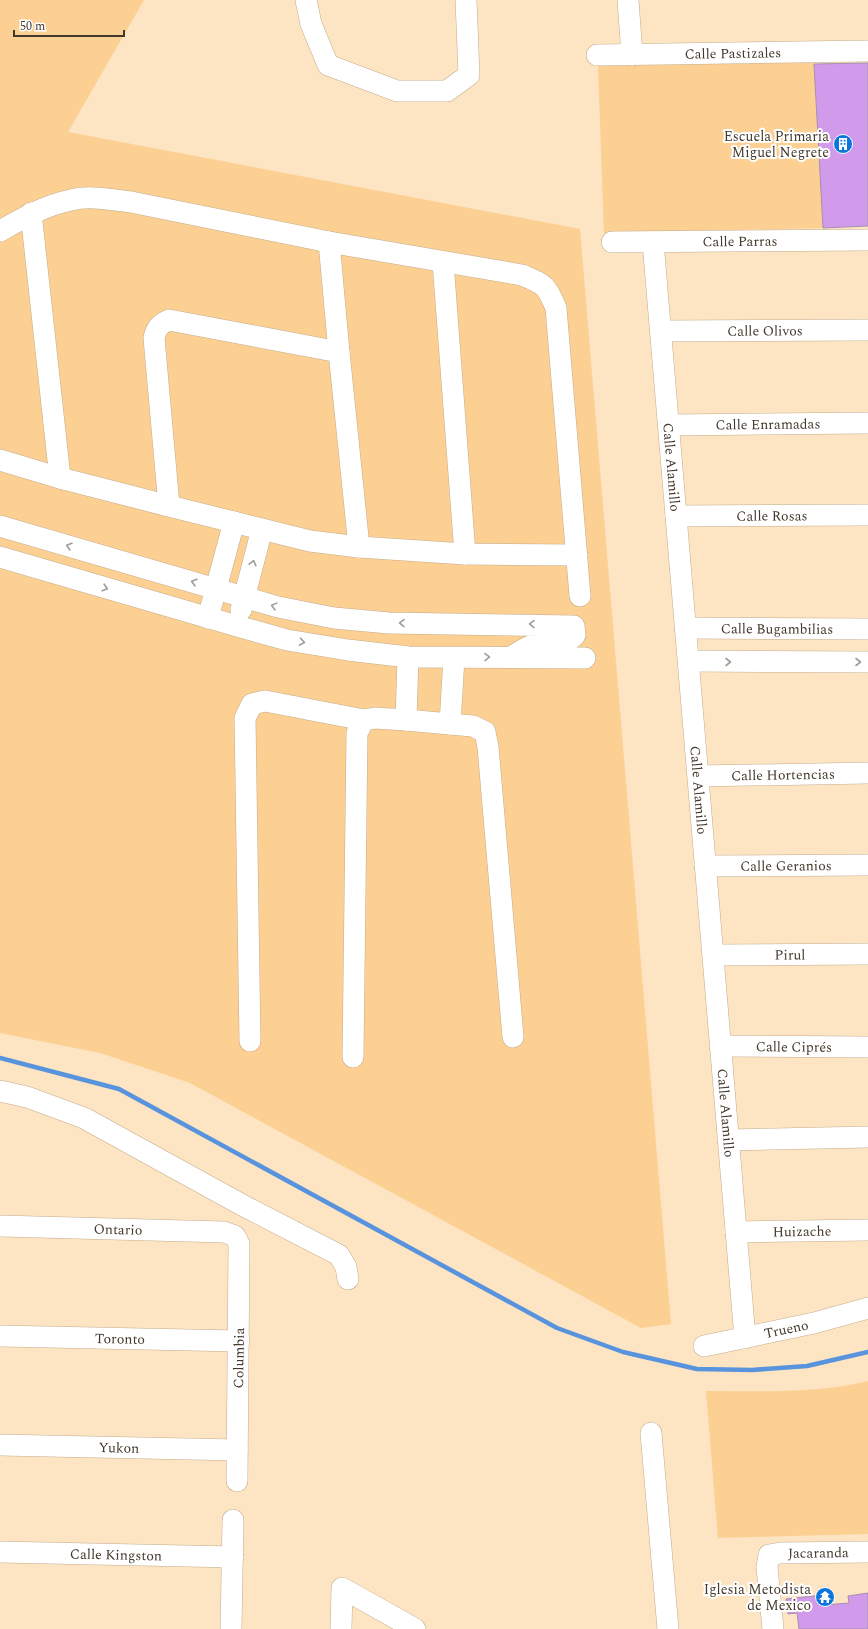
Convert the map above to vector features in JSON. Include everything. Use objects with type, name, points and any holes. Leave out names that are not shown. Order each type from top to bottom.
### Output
[{"type":"street","points":[[306,0],[311,24],[328,65],[397,91],[447,91],[469,75],[466,0]]},
{"type":"street","points":[[628,0],[632,55]]},
{"type":"street","name":"Calle Pastizales","points":[[597,55],[868,51]]},
{"type":"street","points":[[0,231],[31,213],[72,199],[99,198],[131,202],[329,242],[522,275],[543,284],[550,294],[556,308],[580,596]]},
{"type":"street","points":[[31,213],[60,478]]},
{"type":"street","name":"Calle Parras","points":[[612,242],[868,240]]},
{"type":"street","points":[[329,242],[338,352],[359,547]]},
{"type":"street","name":"Calle Alamillo","points":[[653,242],[745,1338]]},
{"type":"street","points":[[442,262],[464,554]]},
{"type":"street","points":[[169,506],[154,338],[155,330],[161,324],[169,320],[338,352]]},
{"type":"street","name":"Calle Olivos","points":[[661,331],[868,330]]},
{"type":"street","name":"Calle Enramadas","points":[[669,425],[868,423]]},
{"type":"street","points":[[0,460],[60,478],[310,541],[359,547],[464,554],[577,556]]},
{"type":"street","name":"Calle Rosas","points":[[676,516],[868,515]]},
{"type":"street","points":[[208,618],[234,522]]},
{"type":"street","points":[[0,526],[278,607],[334,618],[389,623],[574,626],[575,635],[572,638],[554,643],[534,645],[511,656]]},
{"type":"street","points":[[237,626],[262,529]]},
{"type":"street","points":[[0,557],[287,640],[340,649],[408,656],[454,658],[511,656],[585,658]]},
{"type":"street","name":"Calle Bugambilias","points":[[685,628],[868,629]]},
{"type":"street","points":[[406,720],[408,656]]},
{"type":"street","points":[[450,724],[454,658]]},
{"type":"street","points":[[688,661],[868,662]]},
{"type":"street","points":[[250,1041],[245,718],[252,704],[265,701],[364,720],[375,718],[473,726],[484,732],[488,747],[513,1037]]},
{"type":"street","points":[[353,1057],[357,733],[364,720]]},
{"type":"street","name":"Calle Hortencias","points":[[699,776],[868,773]]},
{"type":"street","name":"Calle Geranios","points":[[705,866],[868,865]]},
{"type":"street","name":"Pirul","points":[[713,955],[868,954]]},
{"type":"street","name":"Calle Ciprés","points":[[720,1046],[868,1047]]},
{"type":"street","points":[[0,1091],[27,1098],[84,1118],[244,1206],[338,1255],[346,1267],[348,1279]]},
{"type":"street","points":[[728,1140],[868,1137]]},
{"type":"street","name":"Ontario","points":[[0,1226],[224,1232],[235,1236]]},
{"type":"street","name":"Huizache","points":[[736,1232],[868,1230]]},
{"type":"street","name":"Columbia","points":[[235,1236],[239,1244],[237,1481]]},
{"type":"street","name":"Trueno","points":[[704,1346],[814,1323],[868,1308]]},
{"type":"street","name":"Toronto","points":[[0,1336],[239,1341]]},
{"type":"street","points":[[651,1433],[668,1629]]},
{"type":"street","name":"Yukon","points":[[0,1445],[237,1450]]},
{"type":"street","points":[[232,1629],[233,1520]]},
{"type":"street","name":"Calle Kingston","points":[[0,1552],[233,1557]]},
{"type":"street","name":"Jacaranda","points":[[773,1629],[767,1567],[769,1555],[780,1553],[868,1552]]},
{"type":"street","points":[[341,1629],[342,1588],[415,1629]]},
{"type":"shaded area","points":[[0,0],[144,0],[68,132],[580,229],[671,1324],[641,1328],[190,1083],[100,1053],[0,1033]]},
{"type":"shaded area","points":[[814,62],[823,228],[604,233],[598,66]]},
{"type":"shaded area","points":[[868,1381],[868,1534],[718,1538],[706,1391],[808,1390]]},
{"type":"building","name":"Escuela Primaria Miguel Negrete","points":[[868,63],[868,226],[823,228],[814,64]]},
{"type":"building","points":[[868,1593],[868,1629],[799,1629],[797,1613],[788,1614],[786,1599],[823,1595],[824,1605],[849,1603],[848,1596]]},
{"type":"waterway","points":[[0,1058],[119,1089],[557,1328],[623,1352],[697,1369],[752,1370],[807,1366],[868,1352]]},
{"type":"place","name":"Escuela Primaria Miguel Negrete","points":[[843,144]]},
{"type":"place","name":"Iglesia Metodista de Mexico","points":[[825,1597]]}]
